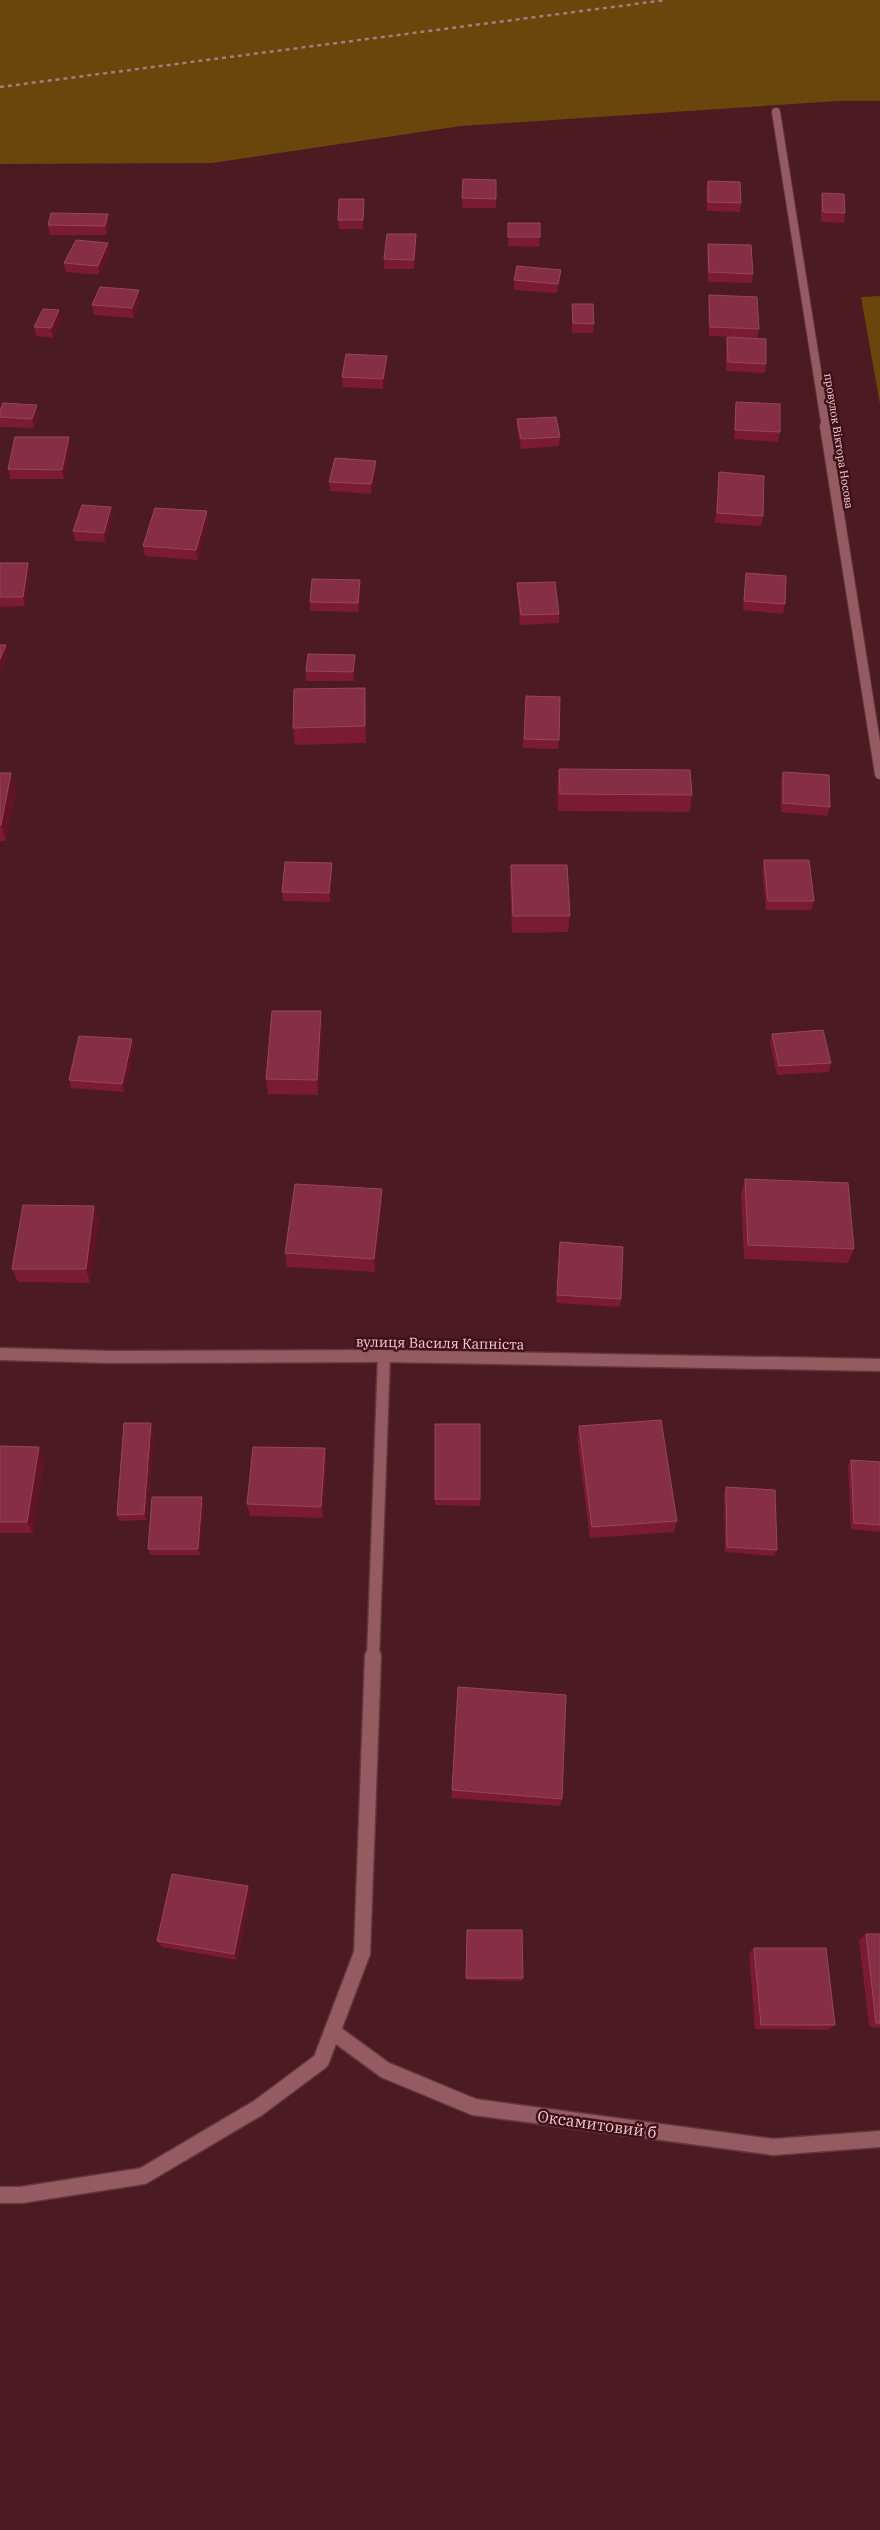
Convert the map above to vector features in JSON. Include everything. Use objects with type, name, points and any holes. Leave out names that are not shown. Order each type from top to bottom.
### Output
[{"type":"street","name":"провулок Віктора Носова","points":[[776,112],[880,774]]},
{"type":"street","name":"вулиця Василя Капніста","points":[[0,1354],[111,1357],[384,1356],[880,1366]]},
{"type":"street","points":[[0,2195],[21,2195],[143,2176],[258,2108],[322,2061],[362,1953],[384,1356]]},
{"type":"street","name":"Оксамитовий б","points":[[333,2032],[385,2070],[474,2107],[772,2147],[880,2140]]},
{"type":"shaded area","points":[[0,0],[880,0],[880,101],[839,101],[461,126],[212,163],[0,164]]},
{"type":"shaded area","points":[[880,296],[880,404],[861,297]]},
{"type":"building","points":[[463,179],[496,180],[496,199],[462,198]]},
{"type":"building","points":[[708,181],[740,182],[741,203],[708,202]]},
{"type":"building","points":[[822,193],[844,194],[845,213],[823,212]]},
{"type":"building","points":[[339,199],[364,199],[363,220],[338,220]]},
{"type":"building","points":[[51,213],[108,214],[105,226],[48,225]]},
{"type":"building","points":[[508,223],[540,223],[540,237],[508,237]]},
{"type":"building","points":[[387,234],[416,234],[414,260],[384,259]]},
{"type":"building","points":[[76,240],[108,243],[98,266],[64,263]]},
{"type":"building","points":[[708,244],[751,245],[753,274],[709,272]]},
{"type":"building","points":[[517,266],[561,270],[558,284],[514,280]]},
{"type":"building","points":[[100,287],[139,290],[132,308],[92,305]]},
{"type":"building","points":[[709,295],[757,297],[759,329],[710,327]]},
{"type":"building","points":[[572,304],[593,304],[594,324],[573,323]]},
{"type":"building","points":[[43,309],[59,310],[51,328],[34,327]]},
{"type":"building","points":[[727,337],[766,339],[766,364],[728,362]]},
{"type":"building","points":[[346,354],[387,356],[383,379],[342,377]]},
{"type":"building","points":[[736,402],[780,404],[780,432],[735,430]]},
{"type":"building","points":[[3,403],[37,405],[32,419],[0,417]]},
{"type":"building","points":[[556,417],[560,437],[521,439],[517,419]]},
{"type":"building","points":[[15,437],[69,437],[62,470],[8,469]]},
{"type":"building","points":[[335,458],[376,461],[371,484],[329,482]]},
{"type":"building","points":[[719,472],[764,476],[763,516],[717,513]]},
{"type":"building","points":[[82,505],[111,507],[104,533],[73,531]]},
{"type":"building","points":[[155,508],[207,511],[196,550],[143,546]]},
{"type":"building","points":[[0,563],[28,563],[23,597],[0,597]]},
{"type":"building","points":[[746,573],[786,576],[785,604],[744,601]]},
{"type":"building","points":[[312,579],[360,580],[358,603],[310,602]]},
{"type":"building","points":[[555,582],[559,614],[521,615],[517,583]]},
{"type":"building","points":[[0,645],[6,645],[0,659]]},
{"type":"building","points":[[308,654],[355,655],[353,672],[306,671]]},
{"type":"building","points":[[365,688],[365,726],[293,728],[294,689]]},
{"type":"building","points":[[526,696],[560,697],[559,740],[524,739]]},
{"type":"building","points":[[559,769],[690,770],[692,795],[560,794]]},
{"type":"building","points":[[783,772],[829,775],[830,807],[783,803]]},
{"type":"building","points":[[0,773],[11,773],[1,825],[0,825]]},
{"type":"building","points":[[764,860],[809,860],[814,901],[768,901]]},
{"type":"building","points":[[285,862],[332,863],[329,893],[282,892]]},
{"type":"building","points":[[511,865],[567,865],[570,916],[513,916]]},
{"type":"building","points":[[272,1011],[321,1011],[317,1080],[266,1079]]},
{"type":"building","points":[[823,1030],[831,1063],[779,1066],[772,1034]]},
{"type":"building","points":[[79,1036],[132,1039],[122,1084],[69,1080]]},
{"type":"building","points":[[745,1179],[848,1183],[854,1249],[748,1245]]},
{"type":"building","points":[[295,1184],[382,1189],[374,1259],[285,1253]]},
{"type":"building","points":[[23,1205],[94,1206],[86,1269],[12,1269]]},
{"type":"building","points":[[560,1242],[623,1247],[621,1299],[557,1295]]},
{"type":"building","points":[[661,1420],[677,1521],[592,1527],[579,1426]]},
{"type":"building","points":[[124,1423],[151,1423],[144,1514],[117,1515]]},
{"type":"building","points":[[435,1424],[480,1424],[480,1499],[435,1499]]},
{"type":"building","points":[[0,1446],[39,1447],[27,1522],[0,1522]]},
{"type":"building","points":[[253,1447],[325,1448],[321,1507],[247,1504]]},
{"type":"building","points":[[851,1460],[880,1462],[880,1525],[854,1523]]},
{"type":"building","points":[[726,1487],[775,1490],[777,1550],[727,1547]]},
{"type":"building","points":[[152,1497],[202,1497],[198,1549],[148,1549]]},
{"type":"building","points":[[458,1687],[566,1695],[562,1799],[452,1790]]},
{"type":"building","points":[[172,1874],[248,1886],[234,1954],[157,1941]]},
{"type":"building","points":[[467,1930],[522,1930],[523,1978],[466,1978]]},
{"type":"building","points":[[866,1934],[880,1934],[880,2023],[876,2023]]},
{"type":"building","points":[[754,1948],[826,1948],[835,2025],[761,2025]]},
{"type":"railway","points":[[0,87],[666,0]]}]
